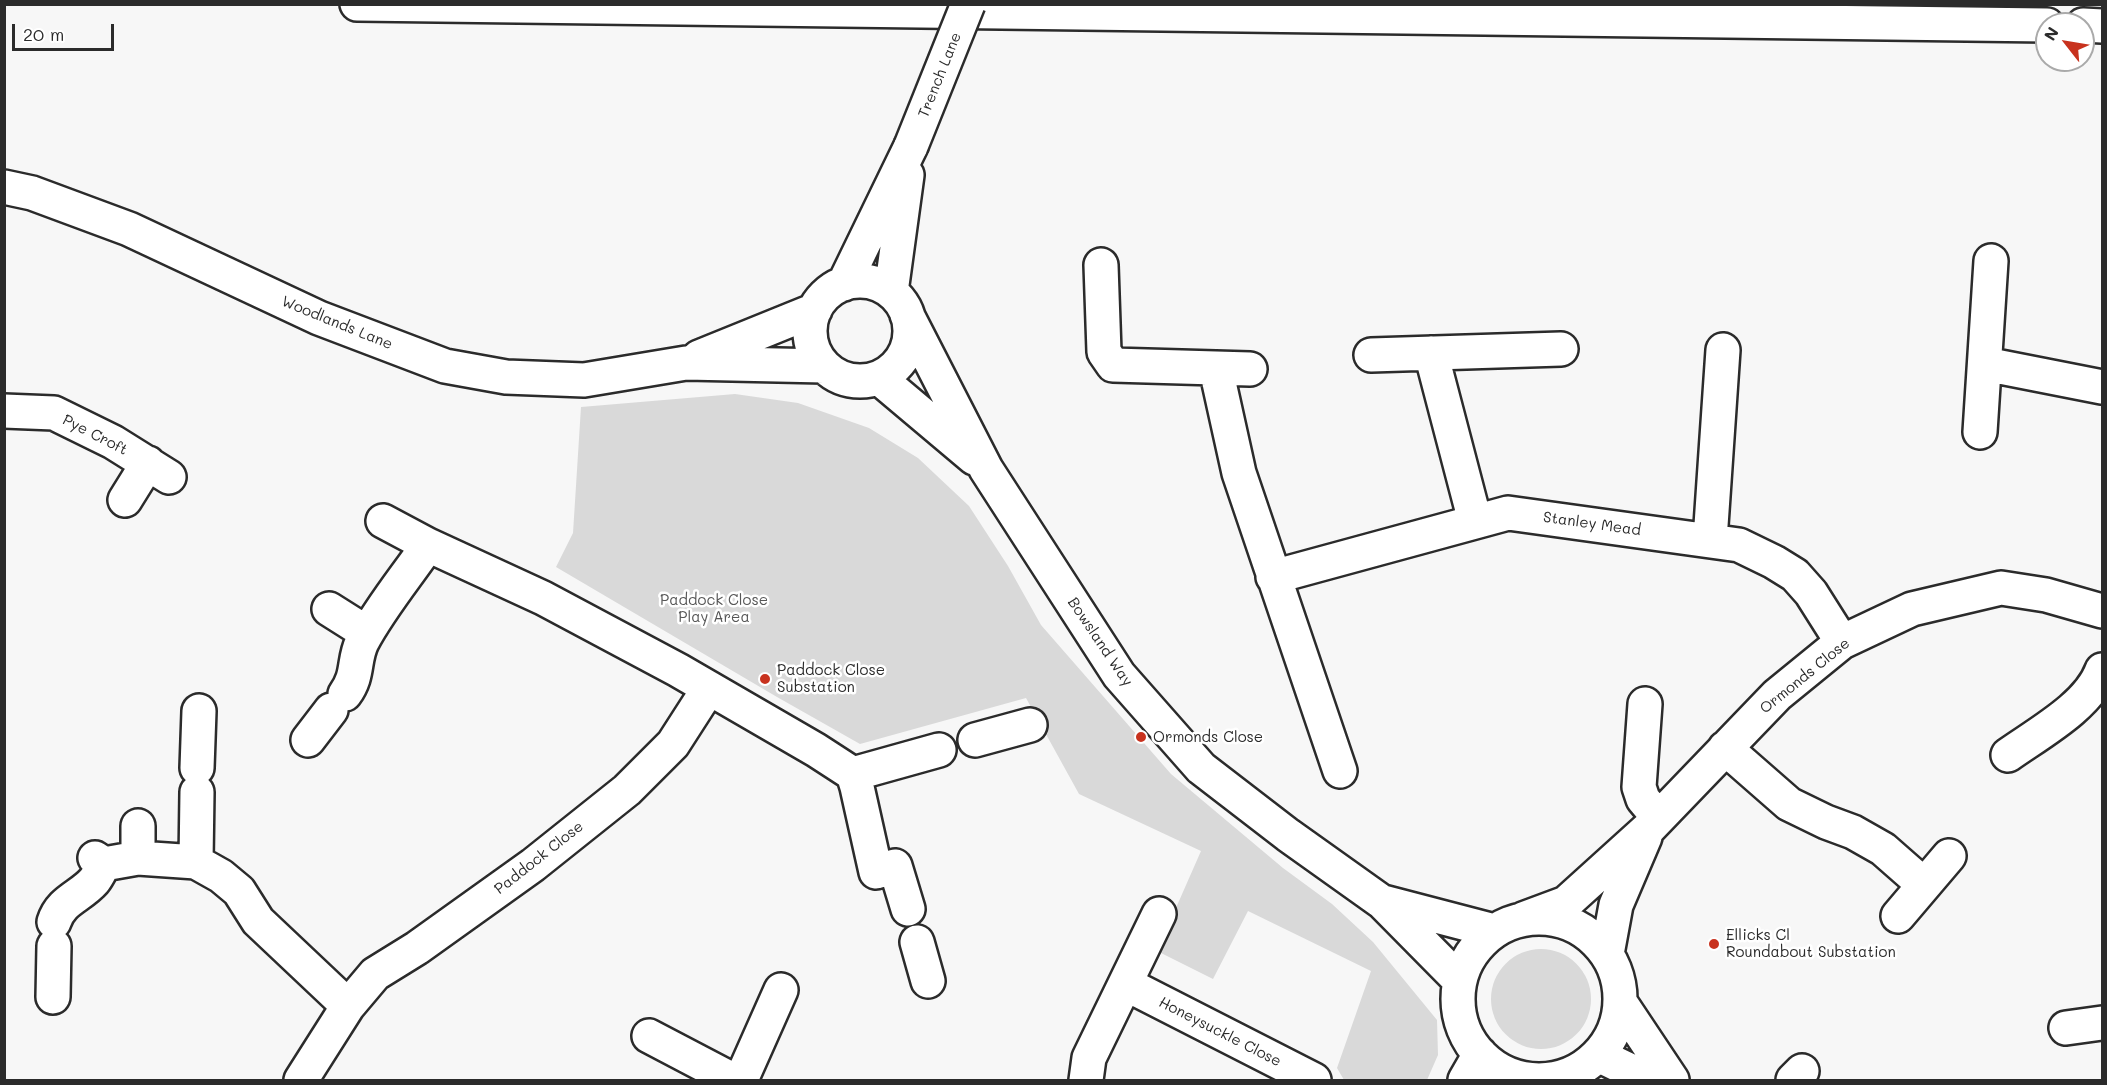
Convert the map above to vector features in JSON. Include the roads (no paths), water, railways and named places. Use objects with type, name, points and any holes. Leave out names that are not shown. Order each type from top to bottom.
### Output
[{"type":"main road","points":[[357,4],[2035,25]]},
{"type":"main road","name":"Trench Lane","points":[[844,284],[911,147],[968,4]]},
{"type":"main road","name":"Trench Lane","points":[[899,303],[911,147]]},
{"type":"main road","name":"Woodlands Lane","points":[[4,187],[32,193],[129,229],[319,318],[445,366],[506,377],[584,380],[686,363],[824,366]]},
{"type":"main road","points":[[1980,432],[1991,261]]},
{"type":"main road","points":[[1101,265],[1104,352],[1113,365],[1250,369]]},
{"type":"main road","points":[[860,281],[876,284],[899,303],[910,330],[909,345],[902,359],[892,370],[879,378],[865,381],[849,380],[835,375],[815,354],[810,324],[814,310],[822,298],[844,284],[860,281]]},
{"type":"main road","name":"Bowsland Way","points":[[899,303],[986,469],[1119,675],[1201,768],[1288,836],[1382,902],[1460,981]]},
{"type":"main road","name":"Woodlands Lane","points":[[686,363],[814,310]]},
{"type":"main road","points":[[1371,355],[1561,349]]},
{"type":"main road","points":[[1710,540],[1723,350]]},
{"type":"main road","points":[[1431,353],[1475,521]]},
{"type":"main road","points":[[1985,364],[2103,387]]},
{"type":"main road","points":[[1216,369],[1239,473],[1272,577],[1340,771]]},
{"type":"main road","name":"Bowsland Way","points":[[879,378],[986,469]]},
{"type":"main road","name":"Pye Croft","points":[[4,411],[54,413],[112,442],[159,470],[125,500]]},
{"type":"main road","name":"Stanley Mead","points":[[1272,577],[1508,513],[1739,545],[1774,562],[1794,575],[1811,593],[1842,642]]},
{"type":"main road","points":[[383,521],[428,545],[543,598],[709,688],[853,774],[876,872],[895,866],[908,909]]},
{"type":"main road","points":[[308,740],[353,683],[363,641],[428,545]]},
{"type":"main road","name":"Ormonds Close","points":[[1508,925],[1566,903],[1654,822],[1777,695],[1842,642],[1912,609],[2001,588],[2046,595],[2103,611]]},
{"type":"main road","points":[[329,609],[363,641]]},
{"type":"main road","points":[[2008,755],[2074,708],[2099,680],[2103,670]]},
{"type":"main road","name":"Paddock Close","points":[[301,1080],[348,1006],[375,974],[417,948],[532,865],[627,790],[673,744],[709,688]]},
{"type":"main road","points":[[1645,704],[1639,787],[1654,822]]},
{"type":"main road","points":[[196,862],[199,711]]},
{"type":"main road","points":[[975,740],[1030,725]]},
{"type":"main road","points":[[1725,748],[1789,804],[1853,832],[1882,849],[1924,885]]},
{"type":"main road","points":[[853,774],[939,750]]},
{"type":"main road","name":"Ormonds Close","points":[[1607,954],[1616,905],[1654,822]]},
{"type":"main road","points":[[138,826],[138,858]]},
{"type":"main road","points":[[1898,916],[1949,856]]},
{"type":"main road","points":[[53,997],[54,934],[57,913],[64,903],[93,882],[99,861],[138,858],[196,862],[221,876],[239,891],[258,921],[348,1006]]},
{"type":"main road","name":"Bowsland Way","points":[[1382,902],[1508,925]]},
{"type":"main road","points":[[1086,1080],[1089,1058],[1159,914]]},
{"type":"main road","points":[[1547,918],[1570,924],[1591,936],[1607,954],[1617,977],[1620,1002],[1616,1021],[1609,1039],[1598,1055],[1577,1070],[1553,1079],[1526,1080],[1501,1071],[1472,1067],[1458,1007],[1460,981],[1467,961],[1479,944],[1508,925],[1547,918]]},
{"type":"main road","points":[[917,942],[928,981]]},
{"type":"main road","name":"Honeysuckle Close","points":[[1126,984],[1314,1080]]},
{"type":"main road","points":[[741,1080],[781,990]]},
{"type":"main road","points":[[1620,1002],[1672,1080]]},
{"type":"main road","points":[[2066,1028],[2103,1023]]},
{"type":"main road","points":[[649,1036],[733,1080]]},
{"type":"main road","points":[[1598,1055],[1650,1080]]},
{"type":"place","name":"Paddock Close Substation","points":[[765,679]]},
{"type":"place","name":"Ormonds Close","points":[[1141,737]]},
{"type":"place","name":"Ellicks Cl Roundabout Substation","points":[[1714,944]]},
{"type":"park label","name":"Paddock Close Play Area","points":[[714,608]]}]
